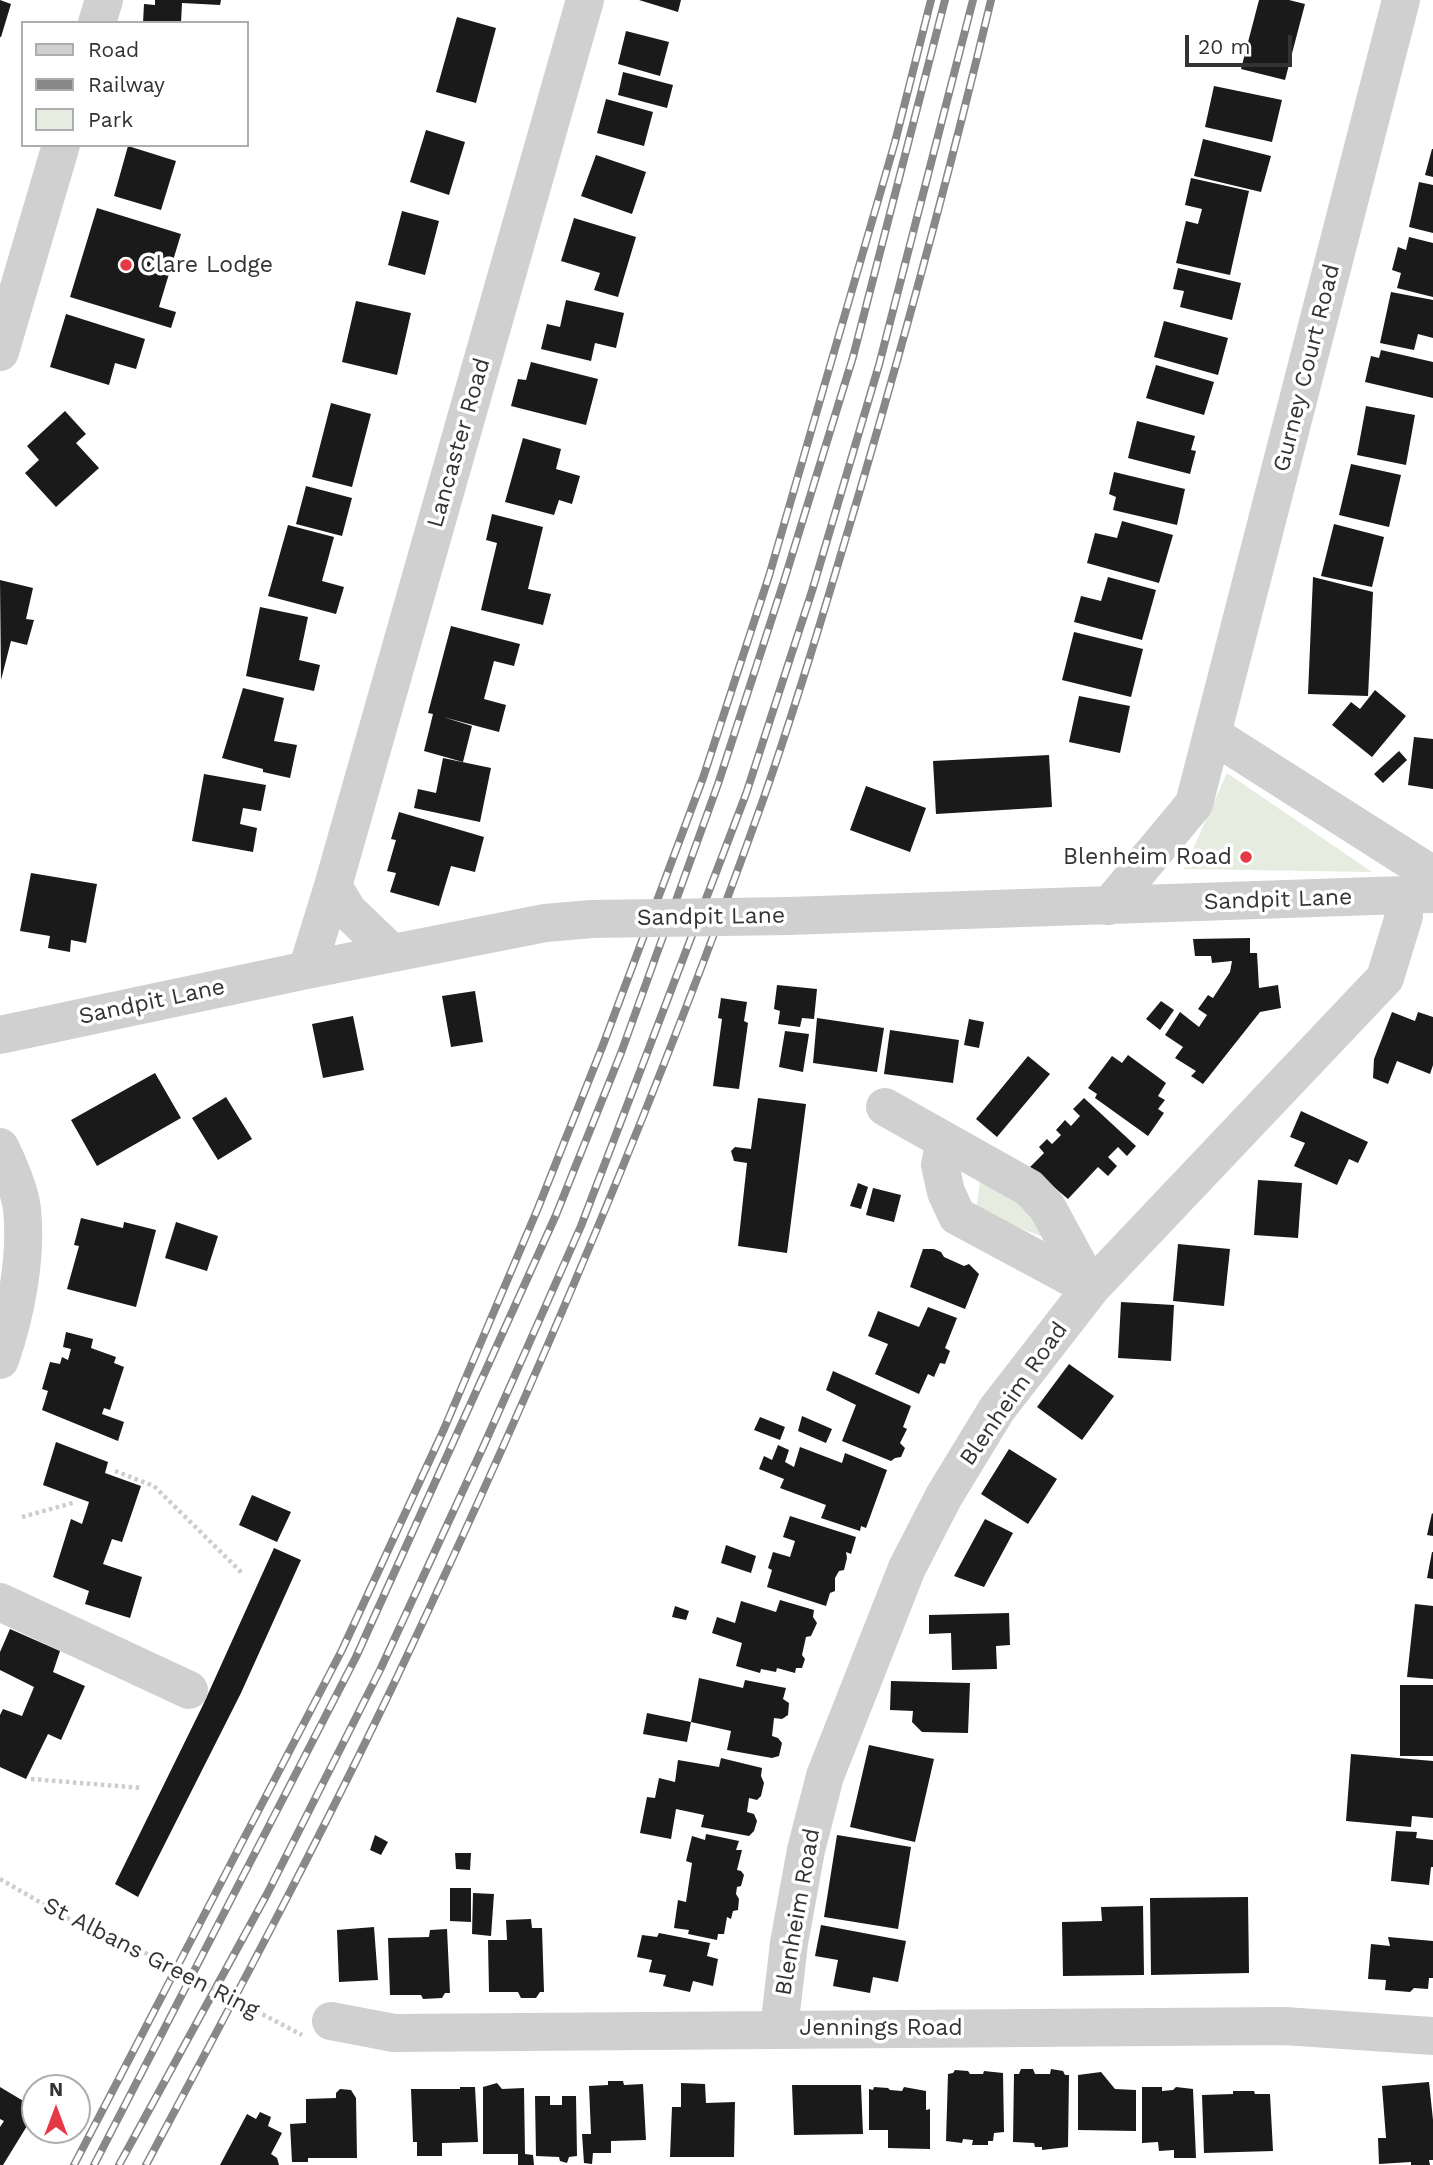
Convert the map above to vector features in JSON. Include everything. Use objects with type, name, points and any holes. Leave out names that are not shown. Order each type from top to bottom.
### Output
[{"type":"street","points":[[98,21],[104,0]]},
{"type":"street","name":"Lancaster Road","points":[[307,970],[585,0]]},
{"type":"street","name":"Gurney Court Road","points":[[1109,906],[1194,804],[1401,0]]},
{"type":"street","points":[[0,352],[60,147]]},
{"type":"street","points":[[1213,735],[1423,889]]},
{"type":"street","points":[[333,886],[348,911],[392,953]]},
{"type":"street","name":"Sandpit Lane","points":[[0,1035],[545,923],[592,919],[1109,906],[1423,889]]},
{"type":"street","name":"Blenheim Road","points":[[779,2029],[789,1943],[806,1850],[825,1776],[907,1568],[944,1496],[997,1409],[1091,1288],[1385,978],[1404,916],[1423,889]]},
{"type":"street","points":[[885,1107],[1029,1188],[1047,1207],[1091,1288]]},
{"type":"street","points":[[945,1141],[940,1164],[946,1192],[957,1216],[1091,1288]]},
{"type":"street","points":[[0,1147],[22,1207],[22,1251],[17,1295],[0,1360]]},
{"type":"street","points":[[0,1602],[189,1690]]},
{"type":"street","name":"Jennings Road","points":[[316,2028],[394,2034],[1284,2026],[1433,2036]]},
{"type":"path","points":[[114,1471],[154,1486],[242,1573]]},
{"type":"path","points":[[22,1517],[76,1502]]},
{"type":"path","points":[[31,1779],[142,1788]]},
{"type":"path","name":"St Albans Green Ring","points":[[0,1879],[100,1937],[126,1943],[316,2028]]},
{"type":"green space","points":[[1227,773],[1372,872],[1184,869]]},
{"type":"green space","points":[[980,1181],[1025,1190],[1045,1238],[976,1211]]},
{"type":"building","points":[[0,0],[11,4],[1,37],[0,37]]},
{"type":"building","points":[[155,0],[221,0],[220,5],[182,3],[181,21],[143,21],[144,4],[155,5]]},
{"type":"building","points":[[639,0],[681,0],[678,12]]},
{"type":"building","points":[[1259,0],[1289,0],[1305,4],[1285,80],[1241,69]]},
{"type":"building","points":[[457,17],[496,28],[476,103],[436,92]]},
{"type":"building","points":[[626,31],[669,42],[660,76],[618,64]]},
{"type":"building","points":[[623,72],[673,85],[667,108],[618,95]]},
{"type":"building","points":[[1214,86],[1282,100],[1272,142],[1205,127]]},
{"type":"building","points":[[606,99],[653,112],[644,146],[597,133]]},
{"type":"building","points":[[426,130],[465,142],[449,195],[410,182]]},
{"type":"building","points":[[1203,139],[1271,156],[1261,192],[1194,176]]},
{"type":"building","points":[[128,147],[176,161],[161,210],[114,196]]},
{"type":"building","points":[[1433,149],[1433,177],[1425,175]]},
{"type":"building","points":[[596,155],[646,172],[632,214],[581,196]]},
{"type":"building","points":[[1191,178],[1249,191],[1230,275],[1176,263],[1186,221],[1198,224],[1202,209],[1185,205]]},
{"type":"building","points":[[1419,182],[1433,185],[1433,233],[1409,227]]},
{"type":"building","name":"Clare Lodge","points":[[97,208],[181,234],[159,307],[176,312],[171,328],[70,297]]},
{"type":"building","points":[[402,211],[439,221],[425,275],[388,265]]},
{"type":"building","points":[[574,218],[636,237],[618,297],[594,290],[600,273],[561,261]]},
{"type":"building","points":[[1409,237],[1433,243],[1433,297],[1397,288],[1401,273],[1392,270],[1398,247],[1406,250]]},
{"type":"building","points":[[1178,268],[1241,283],[1232,320],[1180,307],[1184,291],[1173,289]]},
{"type":"building","points":[[1391,292],[1433,300],[1433,338],[1418,334],[1414,350],[1380,343]]},
{"type":"building","points":[[566,300],[624,313],[616,348],[595,343],[591,361],[541,349],[547,324],[560,327]]},
{"type":"building","points":[[356,301],[411,313],[397,375],[342,362]]},
{"type":"building","points":[[66,314],[145,339],[136,369],[115,363],[109,385],[50,367]]},
{"type":"building","points":[[1164,321],[1228,338],[1218,375],[1154,357]]},
{"type":"building","points":[[1381,350],[1433,362],[1433,398],[1365,382],[1371,356],[1379,358]]},
{"type":"building","points":[[531,362],[598,379],[586,425],[511,406],[518,379],[526,380]]},
{"type":"building","points":[[1156,365],[1214,382],[1204,415],[1146,398]]},
{"type":"building","points":[[331,403],[371,414],[352,487],[312,477]]},
{"type":"building","points":[[1366,406],[1415,415],[1406,465],[1357,455]]},
{"type":"building","points":[[65,411],[86,434],[76,443],[99,468],[56,507],[25,473],[39,460],[27,446]]},
{"type":"building","points":[[1137,421],[1195,436],[1191,450],[1196,451],[1190,474],[1128,458]]},
{"type":"building","points":[[523,438],[561,449],[556,469],[580,476],[572,504],[559,500],[554,515],[505,502]]},
{"type":"building","points":[[1351,464],[1401,475],[1389,527],[1339,515]]},
{"type":"building","points":[[1114,472],[1185,489],[1177,525],[1113,510],[1116,497],[1109,494]]},
{"type":"building","points":[[306,486],[352,498],[342,536],[296,524]]},
{"type":"building","points":[[492,514],[543,527],[528,589],[551,594],[543,625],[481,610],[497,543],[486,540]]},
{"type":"building","points":[[1122,521],[1173,535],[1159,583],[1087,563],[1095,533],[1117,538]]},
{"type":"building","points":[[1334,524],[1384,537],[1372,587],[1321,576]]},
{"type":"building","points":[[288,525],[334,537],[322,581],[344,587],[336,614],[268,596]]},
{"type":"building","points":[[1108,577],[1156,590],[1142,640],[1074,622],[1081,596],[1101,601]]},
{"type":"building","points":[[1313,577],[1373,592],[1368,696],[1308,694]]},
{"type":"building","points":[[0,580],[33,588],[26,619],[34,620],[27,645],[11,641],[1,680]]},
{"type":"building","points":[[260,607],[308,617],[299,660],[320,665],[314,691],[246,676]]},
{"type":"building","points":[[451,626],[520,644],[514,666],[494,661],[484,699],[506,705],[499,732],[443,717],[472,726],[463,762],[424,751],[433,714],[428,713]]},
{"type":"building","points":[[1074,632],[1143,649],[1131,697],[1062,680]]},
{"type":"building","points":[[243,688],[284,698],[274,741],[297,745],[290,778],[222,758]]},
{"type":"building","points":[[1375,690],[1406,716],[1372,757],[1332,725],[1351,702],[1360,709]]},
{"type":"building","points":[[1079,696],[1130,706],[1120,753],[1069,742]]},
{"type":"building","points":[[1414,737],[1433,739],[1433,789],[1408,785]]},
{"type":"building","points":[[1399,751],[1407,760],[1383,783],[1374,774]]},
{"type":"building","points":[[1049,755],[1052,807],[936,814],[933,761]]},
{"type":"building","points":[[443,758],[491,768],[480,822],[414,808],[418,789],[436,793]]},
{"type":"building","points":[[204,774],[266,785],[261,811],[243,808],[240,824],[257,828],[253,852],[192,841]]},
{"type":"building","points":[[866,786],[926,808],[910,852],[850,830]]},
{"type":"building","points":[[399,812],[484,837],[475,872],[451,866],[439,906],[390,892],[396,873],[387,871],[396,840],[391,839]]},
{"type":"building","points":[[31,873],[97,884],[86,943],[71,940],[70,952],[48,948],[50,936],[20,931]]},
{"type":"building","points":[[1250,938],[1250,953],[1257,953],[1259,988],[1278,985],[1281,1008],[1260,1012],[1203,1084],[1191,1076],[1196,1071],[1175,1058],[1183,1047],[1165,1035],[1180,1012],[1199,1027],[1207,1015],[1198,1009],[1208,995],[1213,998],[1230,972],[1232,961],[1212,963],[1211,956],[1195,956],[1193,939]]},
{"type":"building","points":[[777,985],[817,989],[814,1019],[802,1018],[800,1027],[778,1024],[780,1011],[774,1009]]},
{"type":"building","points":[[475,991],[483,1042],[451,1047],[442,996]]},
{"type":"building","points":[[721,998],[747,1002],[744,1021],[748,1023],[739,1089],[713,1086],[722,1019],[718,1018]]},
{"type":"building","points":[[1161,1001],[1174,1010],[1160,1030],[1146,1019]]},
{"type":"building","points":[[1392,1012],[1415,1021],[1418,1012],[1433,1017],[1433,1065],[1430,1074],[1397,1061],[1388,1084],[1373,1078],[1374,1059]]},
{"type":"building","points":[[353,1016],[364,1070],[323,1078],[312,1024]]},
{"type":"building","points":[[817,1018],[884,1028],[877,1072],[813,1063]]},
{"type":"building","points":[[969,1019],[984,1022],[979,1048],[964,1045]]},
{"type":"building","points":[[890,1030],[959,1040],[953,1083],[884,1074]]},
{"type":"building","points":[[785,1031],[809,1034],[803,1072],[779,1067]]},
{"type":"building","points":[[1128,1055],[1166,1083],[1158,1096],[1165,1100],[1158,1109],[1164,1113],[1148,1136],[1095,1098],[1097,1094],[1088,1088],[1112,1056],[1122,1063]]},
{"type":"building","points":[[1028,1056],[1050,1074],[997,1137],[976,1119]]},
{"type":"building","points":[[155,1073],[181,1118],[97,1166],[71,1120]]},
{"type":"building","points":[[226,1097],[252,1139],[218,1160],[192,1118]]},
{"type":"building","points":[[758,1098],[806,1104],[787,1253],[738,1246],[747,1163],[734,1161],[731,1151],[735,1147],[751,1149]]},
{"type":"building","points":[[1084,1098],[1136,1146],[1127,1156],[1118,1147],[1108,1157],[1117,1166],[1108,1176],[1098,1167],[1068,1199],[1030,1167],[1044,1153],[1039,1147],[1047,1139],[1052,1144],[1061,1135],[1056,1130],[1065,1120],[1071,1126],[1080,1116],[1073,1109]]},
{"type":"building","points":[[1301,1111],[1368,1142],[1358,1163],[1349,1159],[1337,1185],[1294,1166],[1305,1143],[1290,1137]]},
{"type":"building","points":[[1258,1180],[1302,1183],[1298,1238],[1254,1235]]},
{"type":"building","points":[[858,1183],[868,1187],[861,1209],[850,1206]]},
{"type":"building","points":[[873,1188],[901,1195],[894,1222],[866,1215]]},
{"type":"building","points":[[81,1218],[123,1228],[124,1222],[156,1230],[136,1307],[67,1289],[79,1246],[74,1245]]},
{"type":"building","points":[[176,1222],[218,1236],[207,1271],[165,1258]]},
{"type":"building","points":[[1178,1244],[1230,1249],[1224,1306],[1173,1301]]},
{"type":"building","points":[[923,1249],[934,1249],[964,1266],[969,1264],[979,1274],[965,1309],[910,1287]]},
{"type":"building","points":[[1121,1302],[1174,1305],[1171,1361],[1118,1358]]},
{"type":"building","points":[[928,1307],[957,1318],[945,1348],[950,1351],[945,1364],[940,1363],[934,1377],[928,1374],[919,1394],[875,1374],[888,1344],[868,1336],[878,1311],[919,1327]]},
{"type":"building","points":[[66,1332],[93,1339],[91,1348],[116,1357],[114,1363],[124,1367],[110,1410],[104,1408],[102,1414],[124,1422],[118,1441],[42,1410],[48,1391],[42,1389],[50,1362],[60,1364],[62,1357],[68,1360],[71,1349],[63,1347]]},
{"type":"building","points":[[1069,1364],[1114,1396],[1082,1440],[1037,1407]]},
{"type":"building","points":[[833,1371],[911,1406],[903,1427],[907,1429],[900,1443],[905,1448],[901,1457],[891,1461],[842,1441],[856,1405],[826,1390]]},
{"type":"building","points":[[802,1416],[832,1429],[826,1443],[798,1431]]},
{"type":"building","points":[[760,1417],[785,1427],[780,1440],[754,1430]]},
{"type":"building","points":[[56,1442],[108,1462],[105,1473],[141,1486],[122,1542],[112,1539],[103,1564],[142,1577],[130,1618],[85,1604],[89,1591],[53,1577],[71,1519],[82,1524],[89,1502],[43,1485]]},
{"type":"building","points":[[778,1445],[789,1450],[785,1462],[794,1467],[800,1447],[842,1463],[845,1453],[887,1470],[866,1528],[861,1526],[860,1531],[821,1518],[826,1505],[780,1488],[784,1479],[759,1469],[764,1456],[772,1460]]},
{"type":"building","points":[[1009,1449],[1057,1479],[1028,1524],[981,1494]]},
{"type":"building","points":[[252,1495],[291,1512],[277,1542],[239,1525]]},
{"type":"building","points":[[1433,1514],[1433,1536],[1427,1535]]},
{"type":"building","points":[[790,1516],[856,1537],[851,1554],[846,1552],[844,1570],[839,1571],[835,1578],[835,1591],[830,1593],[826,1606],[767,1587],[772,1570],[768,1568],[773,1552],[790,1557],[795,1541],[783,1537]]},
{"type":"building","points":[[985,1519],[1013,1533],[984,1587],[954,1576]]},
{"type":"building","points":[[726,1545],[756,1556],[751,1573],[721,1563]]},
{"type":"building","points":[[274,1548],[301,1560],[241,1693],[138,1897],[115,1884],[203,1705]]},
{"type":"building","points":[[1433,1552],[1433,1579],[1427,1578]]},
{"type":"building","points":[[780,1600],[814,1610],[813,1617],[817,1623],[811,1636],[806,1637],[802,1668],[796,1668],[795,1673],[777,1668],[776,1672],[761,1669],[760,1673],[736,1666],[742,1643],[712,1633],[717,1617],[735,1623],[741,1601],[776,1612]]},
{"type":"building","points":[[1415,1604],[1433,1606],[1433,1679],[1407,1677]]},
{"type":"building","points":[[675,1606],[689,1611],[686,1620],[672,1617]]},
{"type":"building","points":[[1009,1613],[1010,1645],[996,1646],[997,1669],[952,1670],[951,1633],[929,1634],[929,1615]]},
{"type":"building","points":[[10,1629],[60,1651],[53,1672],[85,1686],[61,1740],[48,1734],[26,1779],[0,1767],[0,1715],[3,1709],[22,1716],[34,1687],[0,1670],[0,1652]]},
{"type":"building","points":[[699,1678],[743,1688],[745,1680],[786,1688],[783,1699],[789,1703],[788,1715],[782,1719],[774,1718],[772,1736],[782,1743],[779,1756],[772,1758],[727,1750],[731,1731],[691,1722]]},
{"type":"building","points":[[891,1681],[970,1683],[968,1733],[922,1732],[912,1722],[913,1711],[890,1710]]},
{"type":"building","points":[[1400,1685],[1433,1685],[1433,1756],[1400,1756]]},
{"type":"building","points":[[647,1713],[691,1722],[687,1742],[643,1734]]},
{"type":"building","points":[[869,1745],[934,1759],[915,1842],[850,1827]]},
{"type":"building","points":[[1351,1754],[1433,1761],[1433,1818],[1412,1816],[1411,1827],[1346,1821]]},
{"type":"building","points":[[721,1758],[762,1768],[764,1783],[761,1796],[757,1800],[749,1798],[747,1812],[754,1814],[757,1821],[749,1836],[701,1827],[704,1815],[676,1809],[671,1839],[640,1833],[647,1797],[655,1798],[659,1778],[675,1782],[678,1760],[719,1767]]},
{"type":"building","points":[[1396,1831],[1417,1832],[1416,1838],[1433,1840],[1433,1867],[1429,1885],[1391,1881]]},
{"type":"building","points":[[706,1834],[739,1841],[736,1850],[742,1850],[737,1870],[744,1875],[741,1886],[737,1887],[738,1910],[733,1911],[731,1919],[727,1917],[724,1934],[718,1934],[717,1940],[688,1934],[689,1930],[674,1928],[678,1900],[686,1902],[692,1863],[686,1861],[692,1836],[705,1840]]},
{"type":"building","points":[[375,1835],[388,1842],[381,1855],[370,1850]]},
{"type":"building","points":[[837,1835],[911,1847],[898,1929],[824,1917]]},
{"type":"building","points":[[455,1853],[471,1853],[470,1870],[456,1869]]},
{"type":"building","points":[[450,1888],[471,1888],[471,1922],[450,1921]]},
{"type":"building","points":[[473,1893],[494,1894],[491,1936],[472,1934]]},
{"type":"building","points":[[1248,1897],[1249,1973],[1151,1975],[1150,1898]]},
{"type":"building","points":[[1143,1906],[1144,1975],[1063,1976],[1062,1922],[1102,1921],[1101,1907]]},
{"type":"building","points":[[531,1919],[532,1928],[542,1928],[544,1992],[540,1992],[536,1998],[521,1998],[518,1992],[489,1992],[488,1940],[507,1940],[506,1920]]},
{"type":"building","points":[[821,1925],[906,1941],[898,1982],[873,1977],[870,1993],[833,1986],[838,1960],[815,1956]]},
{"type":"building","points":[[374,1927],[378,1980],[339,1982],[337,1930]]},
{"type":"building","points":[[447,1929],[450,1993],[445,1993],[442,1998],[423,1999],[421,1995],[390,1995],[388,1938],[429,1937],[430,1930]]},
{"type":"building","points":[[659,1933],[710,1943],[707,1956],[718,1959],[713,1986],[693,1981],[690,1992],[663,1986],[666,1975],[649,1972],[652,1960],[637,1957],[642,1935],[657,1937]]},
{"type":"building","points":[[1388,1937],[1433,1941],[1433,1978],[1429,1978],[1428,1989],[1414,1988],[1410,1992],[1385,1990],[1386,1980],[1368,1979],[1371,1944],[1390,1946]]},
{"type":"building","points":[[1021,2069],[1033,2069],[1035,2074],[1050,2074],[1051,2069],[1069,2075],[1068,2147],[1042,2150],[1042,2147],[1035,2147],[1034,2143],[1013,2142],[1014,2074],[1019,2074]]},
{"type":"building","points":[[955,2070],[968,2071],[970,2074],[983,2074],[984,2071],[1003,2073],[1004,2132],[994,2133],[993,2141],[988,2141],[988,2145],[972,2145],[973,2140],[963,2139],[962,2143],[946,2141],[948,2074]]},
{"type":"building","points":[[1101,2072],[1115,2089],[1136,2090],[1136,2131],[1078,2130],[1078,2075]]},
{"type":"building","points":[[608,2081],[623,2081],[624,2085],[643,2084],[646,2140],[611,2141],[611,2153],[593,2153],[592,2164],[584,2163],[582,2134],[591,2134],[589,2086],[608,2085]]},
{"type":"building","points":[[1429,2082],[1433,2120],[1433,2160],[1429,2160],[1430,2165],[1411,2165],[1411,2162],[1379,2164],[1378,2138],[1386,2138],[1382,2086]]},
{"type":"building","points":[[497,2083],[502,2089],[524,2088],[525,2154],[533,2155],[534,2165],[518,2165],[518,2154],[483,2154],[483,2087]]},
{"type":"building","points":[[681,2083],[705,2084],[706,2103],[735,2102],[734,2157],[670,2157],[672,2107],[681,2107]]},
{"type":"building","points":[[792,2085],[861,2085],[863,2134],[794,2135]]},
{"type":"building","points":[[0,2087],[21,2100],[21,2136],[3,2165],[0,2165],[0,2127],[4,2121],[0,2119]]},
{"type":"building","points":[[475,2087],[478,2142],[442,2143],[442,2156],[417,2156],[417,2142],[413,2142],[411,2089]]},
{"type":"building","points":[[874,2087],[902,2091],[904,2087],[926,2091],[926,2110],[930,2109],[930,2149],[888,2148],[888,2130],[869,2130],[869,2089],[873,2090]]},
{"type":"building","points":[[1142,2087],[1162,2087],[1162,2091],[1176,2087],[1193,2089],[1196,2158],[1174,2158],[1174,2150],[1159,2151],[1158,2142],[1142,2143]]},
{"type":"building","points":[[340,2089],[351,2090],[356,2098],[357,2158],[308,2158],[308,2162],[292,2162],[290,2124],[306,2123],[306,2099],[336,2098]]},
{"type":"building","points":[[1233,2091],[1270,2094],[1273,2151],[1204,2153],[1202,2095],[1233,2094]]},
{"type":"building","points":[[535,2096],[550,2096],[550,2105],[562,2105],[562,2096],[576,2096],[577,2156],[569,2157],[567,2163],[560,2161],[559,2157],[536,2156]]},
{"type":"building","points":[[260,2112],[271,2117],[268,2126],[282,2133],[271,2154],[277,2158],[279,2165],[220,2165],[247,2114],[256,2119]]},
{"type":"railway","points":[[74,2165],[342,1650],[444,1429],[538,1208],[603,1045],[703,778],[769,576],[895,142],[931,0]]},
{"type":"railway","points":[[94,2165],[356,1657],[556,1215],[621,1053],[718,784],[853,357],[945,0]]},
{"type":"railway","points":[[119,2165],[267,1894],[380,1670],[581,1226],[746,794],[812,591],[879,365],[973,0]]},
{"type":"railway","points":[[146,2165],[243,1983],[398,1675],[497,1460],[637,1133],[763,800],[826,605],[913,305],[991,0]]},
{"type":"place","name":"Clare Lodge","points":[[126,265]]},
{"type":"place","name":"Blenheim Road","points":[[1246,857]]}]
